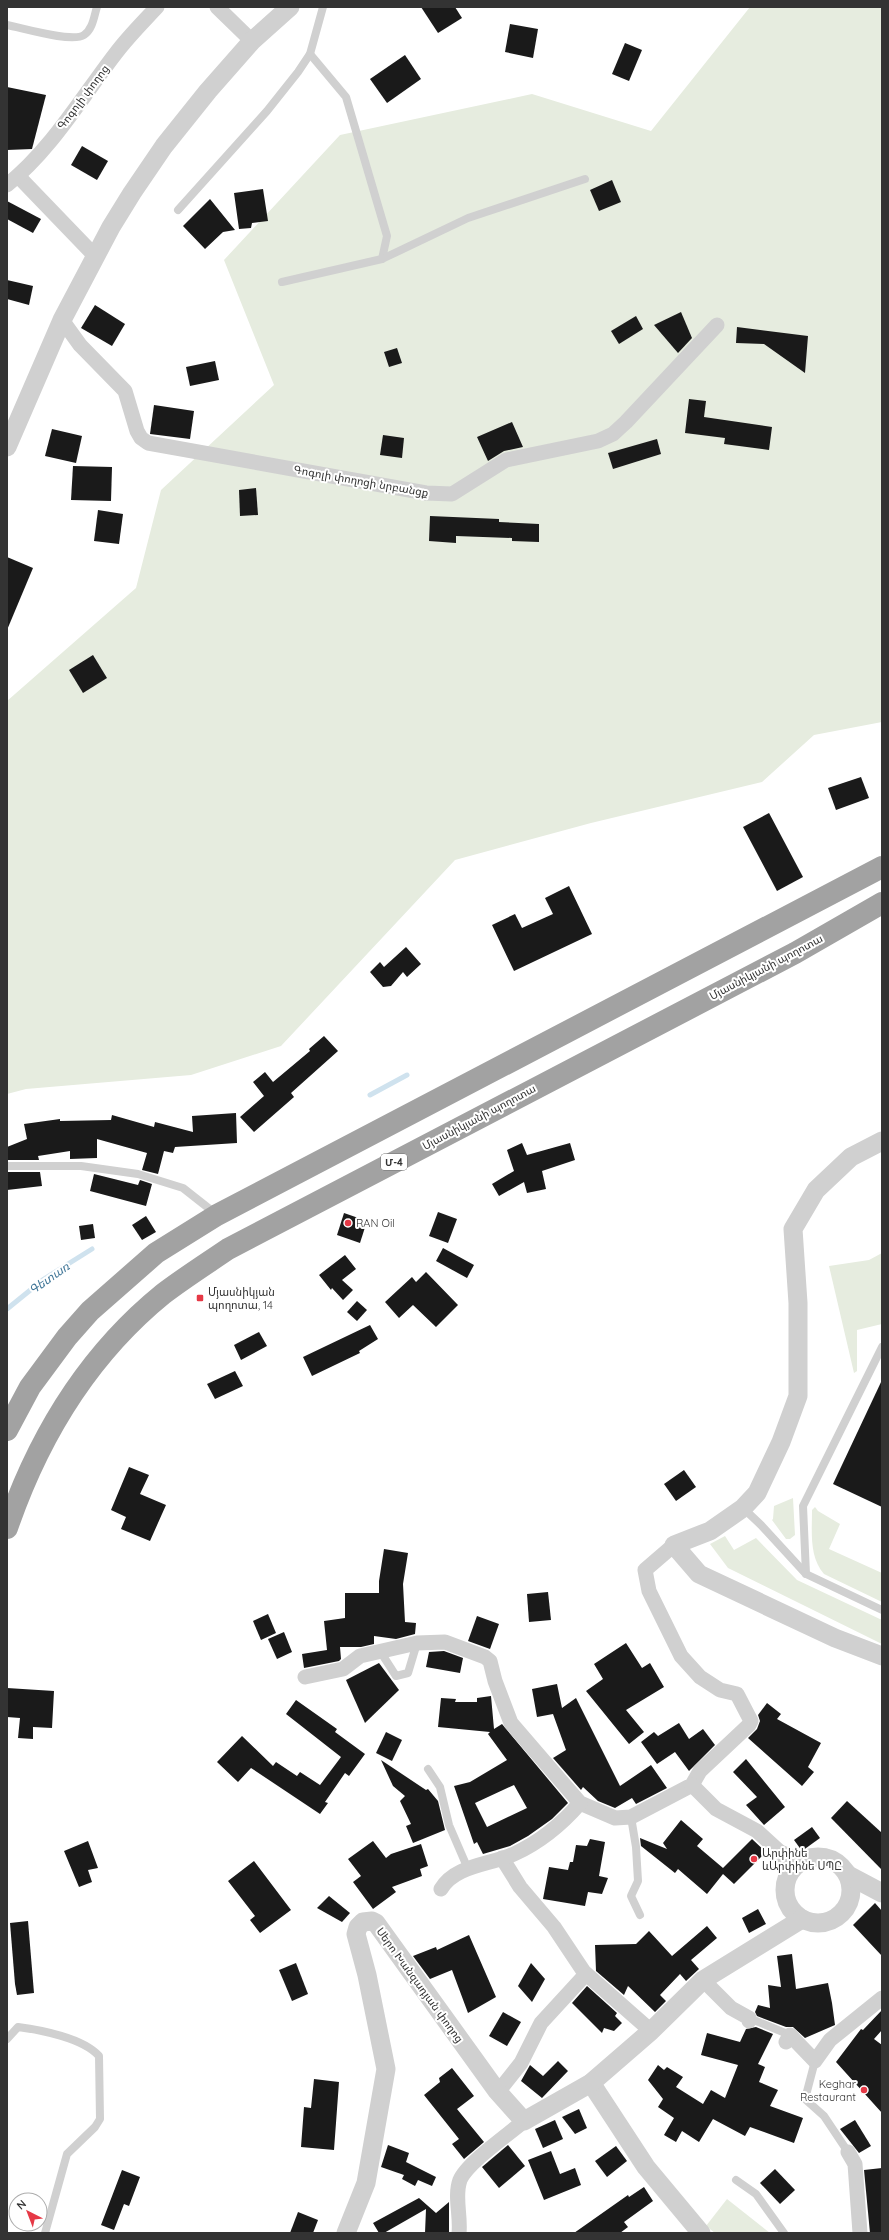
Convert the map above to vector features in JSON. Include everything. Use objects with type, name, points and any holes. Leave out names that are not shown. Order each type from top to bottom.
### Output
[{"type":"highway","points":[[7,1430],[30,1387],[67,1337],[90,1311],[156,1253],[217,1215],[882,867]]},
{"type":"highway","name":"Մյասնիկյանի պողոտա","points":[[7,1528],[18,1497],[40,1448],[62,1409],[95,1362],[138,1318],[163,1295],[188,1276],[228,1249],[796,953],[882,903]]},
{"type":"street","name":"Գոգոլի փողոց","points":[[13,181],[53,137],[118,51],[157,7]]},
{"type":"street","points":[[217,7],[252,41]]},
{"type":"street","points":[[7,447],[62,320],[95,256],[132,193],[164,146],[252,41],[290,7]]},
{"type":"street","points":[[13,181],[95,256]]},
{"type":"street","name":"Գոգոլի փողոցի նրբանցք","points":[[62,320],[80,345],[125,391],[137,431],[141,438],[148,443],[426,493],[452,494],[506,460],[598,441],[613,434],[717,325]]},
{"type":"street","points":[[305,1677],[343,1669],[360,1656],[380,1651],[417,1643],[445,1642],[485,1657],[490,1661],[495,1681],[511,1722],[580,1803],[615,1818],[631,1817],[692,1785],[700,1771],[749,1725],[751,1721],[737,1694],[720,1690],[700,1677],[681,1656],[649,1590],[644,1570],[674,1545],[710,1530],[743,1508],[757,1493],[781,1442],[798,1396],[798,1303],[794,1229],[816,1190],[851,1157],[882,1141]]},
{"type":"street","points":[[674,1545],[699,1574],[835,1638],[882,1656]]},
{"type":"street","points":[[692,1785],[716,1809],[756,1831],[796,1867]]},
{"type":"street","points":[[441,1889],[447,1879],[460,1871],[502,1858],[538,1841],[562,1823],[580,1803]]},
{"type":"street","points":[[812,1857],[823,1857],[833,1860],[866,1891],[847,1907],[840,1916],[830,1921],[819,1923],[802,1919],[792,1910],[787,1902],[786,1883],[796,1867],[812,1857]]},
{"type":"street","points":[[502,1858],[520,1887],[554,1927],[586,1974],[651,2031]]},
{"type":"street","points":[[460,2233],[458,2199],[460,2180],[468,2168],[524,2121],[591,2083],[651,2031],[704,1980],[802,1919]]},
{"type":"street","name":"Սերո Խանզադյան փողոց","points":[[346,2233],[366,2183],[386,2069],[367,1975],[356,1936],[357,1929],[362,1923],[372,1921],[376,1923],[498,2092],[524,2121]]},
{"type":"street","points":[[498,2092],[521,2063],[541,2023],[586,1974]]},
{"type":"street","points":[[704,1980],[731,2008],[749,2020]]},
{"type":"street","points":[[788,2038],[815,2061],[830,2040],[882,1998]]},
{"type":"street","points":[[591,2083],[646,2167],[701,2233]]},
{"type":"street","points":[[848,2152],[855,2164],[860,2233]]},
{"type":"lane","points":[[7,25],[72,38],[84,35],[92,25],[97,7]]},
{"type":"lane","points":[[178,210],[267,111],[310,54],[323,7]]},
{"type":"lane","points":[[310,54],[346,97],[387,236],[382,259]]},
{"type":"lane","points":[[282,282],[382,259],[468,218],[585,179]]},
{"type":"lane","points":[[7,1166],[81,1166],[138,1174],[183,1188],[217,1215]]},
{"type":"lane","points":[[806,1574],[803,1506],[882,1347]]},
{"type":"lane","points":[[743,1508],[761,1525],[806,1574],[882,1610]]},
{"type":"lane","points":[[380,1651],[396,1676],[408,1673],[417,1643]]},
{"type":"lane","points":[[428,1769],[440,1787],[449,1825],[468,1869]]},
{"type":"lane","points":[[631,1817],[636,1847],[638,1881],[631,1896],[640,1915]]},
{"type":"lane","points":[[749,2020],[788,2038]]},
{"type":"lane","points":[[7,2039],[18,2027],[29,2028],[57,2035],[92,2048],[98,2056],[100,2119],[95,2127],[67,2154],[45,2233]]},
{"type":"lane","points":[[815,2061],[805,2099],[824,2116],[848,2152]]},
{"type":"lane","points":[[736,2180],[756,2194],[784,2233]]},
{"type":"shaded area","points":[[750,7],[882,7],[882,722],[814,735],[762,782],[591,823],[455,860],[281,1046],[191,1075],[26,1089],[7,1094],[7,701],[136,588],[161,490],[274,385],[224,260],[340,135],[532,94],[651,131]]},
{"type":"shaded area","points":[[882,1253],[882,1324],[857,1330],[857,1371],[854,1373],[829,1266],[869,1260]]},
{"type":"shaded area","points":[[793,1498],[795,1535],[790,1539],[786,1539],[772,1520],[774,1506]]},
{"type":"shaded area","points":[[815,1507],[818,1511],[840,1524],[829,1549],[882,1573],[882,1602],[824,1574],[819,1567],[812,1544],[812,1510]]},
{"type":"shaded area","points":[[725,1536],[734,1550],[756,1538],[797,1580],[882,1620],[882,1644],[728,1568],[710,1544]]},
{"type":"shaded area","points":[[727,2199],[770,2233],[715,2233],[706,2226]]},
{"type":"building","points":[[421,7],[455,7],[462,18],[438,33]]},
{"type":"building","points":[[510,24],[538,29],[533,58],[505,52]]},
{"type":"building","points":[[625,43],[642,50],[629,81],[612,74]]},
{"type":"building","points":[[405,55],[421,79],[387,103],[370,79]]},
{"type":"building","points":[[7,87],[46,95],[32,149],[7,150]]},
{"type":"building","points":[[82,146],[108,161],[97,180],[71,165]]},
{"type":"building","points":[[612,180],[621,202],[599,211],[590,190]]},
{"type":"building","points":[[263,189],[268,221],[252,223],[251,228],[239,229],[234,193]]},
{"type":"building","points":[[210,199],[235,230],[223,232],[205,249],[183,226]]},
{"type":"building","points":[[7,201],[41,219],[33,233],[7,219]]},
{"type":"building","points":[[7,280],[33,286],[29,305],[7,299]]},
{"type":"building","points":[[95,305],[125,324],[112,346],[81,328]]},
{"type":"building","points":[[681,312],[692,338],[678,353],[654,325]]},
{"type":"building","points":[[636,316],[643,329],[619,344],[611,331]]},
{"type":"building","points":[[737,327],[808,336],[805,373],[764,344],[736,343]]},
{"type":"building","points":[[397,348],[402,363],[389,367],[384,352]]},
{"type":"building","points":[[215,361],[219,380],[190,386],[186,367]]},
{"type":"building","points":[[689,399],[706,401],[704,417],[772,427],[769,450],[724,444],[725,438],[685,433]]},
{"type":"building","points":[[154,405],[194,411],[190,439],[150,434]]},
{"type":"building","points":[[512,422],[523,447],[504,451],[488,461],[477,437]]},
{"type":"building","points":[[52,429],[82,436],[76,463],[45,456]]},
{"type":"building","points":[[383,435],[404,438],[402,458],[380,455]]},
{"type":"building","points":[[657,439],[661,454],[613,469],[608,453]]},
{"type":"building","points":[[73,466],[112,467],[111,501],[71,500]]},
{"type":"building","points":[[256,488],[258,515],[240,516],[239,490]]},
{"type":"building","points":[[98,510],[123,514],[119,544],[94,541]]},
{"type":"building","points":[[430,516],[499,519],[499,522],[539,524],[539,542],[512,541],[512,538],[456,536],[456,543],[429,541]]},
{"type":"building","points":[[7,557],[33,568],[7,630]]},
{"type":"building","points":[[93,655],[107,678],[83,693],[69,670]]},
{"type":"building","points":[[861,777],[869,798],[836,810],[828,788]]},
{"type":"building","points":[[769,813],[803,877],[777,891],[743,827]]},
{"type":"building","points":[[569,886],[592,934],[514,971],[492,925],[515,914],[522,928],[553,914],[545,898]]},
{"type":"building","points":[[406,947],[421,964],[407,977],[403,972],[391,986],[383,987],[370,972],[380,962],[384,967]]},
{"type":"building","points":[[324,1036],[338,1051],[291,1093],[294,1097],[254,1132],[240,1117],[264,1096],[253,1082],[265,1072],[273,1082],[310,1051],[309,1049]]},
{"type":"building","points":[[236,1113],[237,1143],[175,1147],[173,1153],[164,1151],[158,1174],[142,1170],[147,1153],[97,1139],[97,1158],[70,1159],[70,1151],[38,1156],[39,1160],[8,1160],[7,1157],[7,1147],[27,1139],[24,1124],[60,1119],[60,1121],[111,1120],[112,1115],[154,1127],[155,1122],[193,1132],[192,1116]]},
{"type":"building","points":[[522,1143],[527,1155],[570,1143],[575,1160],[542,1171],[546,1189],[527,1193],[524,1182],[499,1196],[492,1184],[514,1171],[507,1150]]},
{"type":"building","points":[[7,1172],[40,1172],[42,1186],[7,1190]]},
{"type":"building","points":[[94,1174],[138,1185],[140,1180],[152,1184],[146,1206],[90,1191]]},
{"type":"building","points":[[438,1212],[457,1219],[448,1243],[429,1236]]},
{"type":"building","points":[[344,1213],[367,1221],[360,1243],[337,1235]]},
{"type":"building","points":[[146,1216],[156,1232],[142,1240],[132,1225]]},
{"type":"building","points":[[93,1224],[95,1238],[81,1240],[79,1226]]},
{"type":"building","points":[[443,1248],[474,1265],[467,1278],[436,1261]]},
{"type":"building","points":[[345,1255],[356,1269],[342,1280],[353,1290],[343,1300],[332,1288],[331,1290],[319,1275]]},
{"type":"building","points":[[426,1272],[458,1305],[436,1327],[413,1305],[399,1318],[385,1302],[412,1277],[416,1282]]},
{"type":"building","points":[[357,1301],[367,1310],[357,1321],[347,1312]]},
{"type":"building","points":[[370,1325],[378,1339],[359,1351],[360,1353],[312,1376],[303,1357]]},
{"type":"building","points":[[259,1332],[267,1346],[241,1360],[234,1345]]},
{"type":"building","points":[[235,1371],[243,1386],[215,1399],[207,1384]]},
{"type":"building","points":[[882,1380],[882,1507],[833,1484]]},
{"type":"building","points":[[129,1467],[149,1475],[140,1494],[166,1505],[150,1541],[121,1529],[126,1517],[111,1510]]},
{"type":"building","points":[[684,1470],[696,1487],[676,1501],[664,1484]]},
{"type":"building","points":[[384,1549],[408,1553],[403,1584],[405,1622],[416,1623],[415,1634],[396,1639],[374,1636],[374,1644],[361,1647],[340,1647],[341,1659],[339,1661],[304,1668],[302,1654],[327,1650],[324,1621],[345,1618],[345,1593],[379,1593],[379,1581]]},
{"type":"building","points":[[548,1592],[551,1620],[529,1622],[527,1594]]},
{"type":"building","points":[[268,1614],[276,1633],[261,1640],[253,1621]]},
{"type":"building","points":[[477,1616],[499,1624],[490,1649],[468,1641]]},
{"type":"building","points":[[284,1632],[292,1652],[277,1659],[268,1639]]},
{"type":"building","points":[[626,1643],[642,1668],[650,1663],[664,1687],[626,1710],[644,1732],[629,1744],[586,1691],[603,1679],[594,1664]]},
{"type":"building","points":[[444,1651],[463,1658],[460,1673],[426,1667],[429,1652]]},
{"type":"building","points":[[379,1663],[399,1690],[365,1723],[346,1680]]},
{"type":"building","points":[[557,1684],[562,1708],[576,1698],[620,1786],[651,1765],[667,1788],[636,1804],[632,1798],[615,1808],[598,1801],[583,1787],[581,1790],[553,1758],[566,1750],[553,1714],[537,1717],[532,1689]]},
{"type":"building","points":[[7,1688],[54,1691],[52,1728],[33,1727],[33,1739],[18,1738],[20,1718],[7,1717]]},
{"type":"building","points":[[491,1696],[494,1729],[502,1724],[568,1803],[552,1819],[528,1836],[510,1846],[483,1854],[477,1842],[474,1844],[454,1786],[470,1782],[507,1760],[488,1734],[490,1732],[438,1727],[441,1698],[456,1699],[455,1702],[477,1702],[477,1698]],"holes":[[[514,1785],[527,1808],[487,1827],[475,1803]]]},
{"type":"building","points":[[296,1700],[337,1729],[335,1732],[365,1754],[349,1776],[345,1773],[325,1802],[328,1803],[320,1814],[251,1768],[238,1782],[217,1762],[242,1736],[273,1766],[276,1762],[297,1776],[300,1772],[320,1785],[341,1757],[286,1714]]},
{"type":"building","points":[[767,1703],[781,1714],[777,1719],[821,1743],[808,1767],[814,1772],[802,1786],[748,1738],[757,1729],[760,1721],[758,1715]]},
{"type":"building","points":[[679,1723],[689,1739],[703,1729],[715,1745],[689,1771],[675,1752],[657,1764],[641,1742],[654,1732],[658,1736]]},
{"type":"building","points":[[386,1732],[402,1740],[392,1761],[376,1753]]},
{"type":"building","points":[[746,1759],[785,1807],[764,1825],[746,1805],[757,1797],[733,1772]]},
{"type":"building","points":[[381,1760],[426,1790],[428,1789],[438,1801],[445,1830],[413,1843],[406,1826],[411,1824],[400,1801],[405,1796],[393,1786]]},
{"type":"building","points":[[847,1801],[882,1833],[882,1870],[831,1818]]},
{"type":"building","points":[[681,1820],[703,1839],[697,1846],[723,1868],[752,1839],[766,1852],[734,1884],[723,1874],[707,1894],[678,1869],[675,1873],[641,1846],[640,1838],[667,1849],[663,1843]]},
{"type":"building","points":[[812,1827],[820,1838],[802,1851],[794,1840]]},
{"type":"building","points":[[590,1839],[605,1842],[599,1876],[608,1878],[602,1894],[588,1892],[585,1906],[543,1899],[549,1867],[568,1870],[570,1862],[573,1862],[576,1845],[587,1846]]},
{"type":"building","points":[[88,1841],[98,1868],[88,1870],[92,1882],[79,1887],[64,1851]]},
{"type":"building","points":[[373,1841],[386,1858],[391,1854],[421,1844],[428,1866],[420,1869],[422,1876],[392,1887],[396,1892],[373,1909],[353,1882],[361,1876],[348,1859]]},
{"type":"building","points":[[254,1861],[291,1910],[260,1933],[250,1920],[255,1916],[228,1881]]},
{"type":"building","points":[[329,1896],[350,1913],[342,1922],[317,1908]]},
{"type":"building","points":[[875,1903],[882,1911],[882,1956],[853,1925]]},
{"type":"building","points":[[758,1909],[766,1924],[749,1933],[742,1918]]},
{"type":"building","points":[[28,1921],[34,1993],[17,1995],[10,1923]]},
{"type":"building","points":[[707,1926],[717,1938],[691,1960],[699,1969],[686,1981],[680,1974],[660,1995],[666,2001],[655,2012],[628,1986],[624,1995],[596,1971],[595,1945],[636,1944],[649,1931],[672,1956]]},
{"type":"building","points":[[469,1935],[496,1997],[468,2013],[452,1970],[430,1979],[413,1956],[436,1947],[437,1950]]},
{"type":"building","points":[[792,1954],[796,1989],[828,1983],[832,2003],[835,2025],[805,2038],[793,2027],[786,2027],[757,2016],[755,2012],[758,2005],[770,2008],[768,1985],[781,1987],[777,1956]]},
{"type":"building","points":[[296,1963],[308,1994],[292,2001],[279,1970]]},
{"type":"building","points":[[531,1963],[545,1979],[532,2002],[518,1986]]},
{"type":"building","points":[[587,1986],[617,2013],[615,2016],[622,2023],[614,2031],[604,2028],[602,2033],[572,2003]]},
{"type":"building","points":[[882,2010],[882,2030],[874,2039],[882,2045],[882,2113],[836,2062],[861,2029],[863,2030]]},
{"type":"building","points":[[503,2012],[521,2022],[507,2046],[489,2036]]},
{"type":"building","points":[[756,2027],[773,2034],[758,2064],[765,2067],[759,2082],[778,2090],[770,2106],[803,2118],[794,2143],[750,2127],[745,2136],[713,2119],[699,2142],[682,2131],[676,2142],[664,2135],[674,2118],[658,2107],[663,2099],[648,2080],[658,2065],[664,2070],[667,2067],[683,2077],[676,2087],[703,2104],[711,2090],[725,2098],[738,2065],[701,2055],[707,2033],[740,2042],[746,2029]]},
{"type":"building","points":[[558,2061],[568,2071],[542,2098],[521,2081],[530,2065],[543,2076]]},
{"type":"building","points":[[452,2068],[474,2096],[457,2109],[484,2142],[464,2159],[452,2144],[459,2139],[424,2095],[440,2082],[439,2078]]},
{"type":"building","points":[[314,2079],[339,2082],[334,2150],[301,2147],[304,2107],[311,2108]]},
{"type":"building","points":[[579,2109],[587,2128],[575,2134],[562,2117]]},
{"type":"building","points":[[555,2120],[563,2139],[543,2148],[535,2129]]},
{"type":"building","points":[[855,2120],[871,2146],[859,2153],[840,2129]]},
{"type":"building","points":[[388,2145],[409,2153],[406,2162],[436,2177],[432,2186],[418,2180],[415,2186],[402,2179],[404,2175],[381,2167]]},
{"type":"building","points":[[508,2145],[525,2166],[499,2188],[482,2167]]},
{"type":"building","points":[[616,2146],[627,2161],[607,2177],[595,2161]]},
{"type":"building","points":[[551,2151],[560,2174],[575,2168],[581,2185],[544,2200],[528,2160]]},
{"type":"building","points":[[882,2168],[882,2233],[870,2233],[864,2170]]},
{"type":"building","points":[[775,2169],[795,2190],[780,2204],[760,2183]]},
{"type":"building","points":[[122,2170],[140,2177],[129,2206],[124,2204],[114,2230],[101,2225]]},
{"type":"building","points":[[644,2187],[653,2201],[624,2222],[628,2227],[620,2233],[574,2233],[628,2195],[629,2197]]},
{"type":"building","points":[[419,2198],[436,2213],[449,2202],[449,2233],[425,2233],[426,2209],[384,2233],[379,2233],[373,2223]]},
{"type":"building","points":[[298,2212],[318,2220],[313,2233],[290,2233]]},
{"type":"waterway","name":"Գետառ","points":[[370,1095],[407,1075]]},
{"type":"waterway","name":"Գետառ","points":[[7,1309],[44,1279],[92,1249]]},
{"type":"place","name":"RAN Oil","points":[[348,1223]]},
{"type":"place","name":"Մյասնիկյան պողոտա, 14","points":[[200,1298]]},
{"type":"place","name":"Արփինե ևԱրփինե ՍՊԸ","points":[[754,1859]]},
{"type":"place","name":"Keghar Restaurant","points":[[864,2090]]}]
